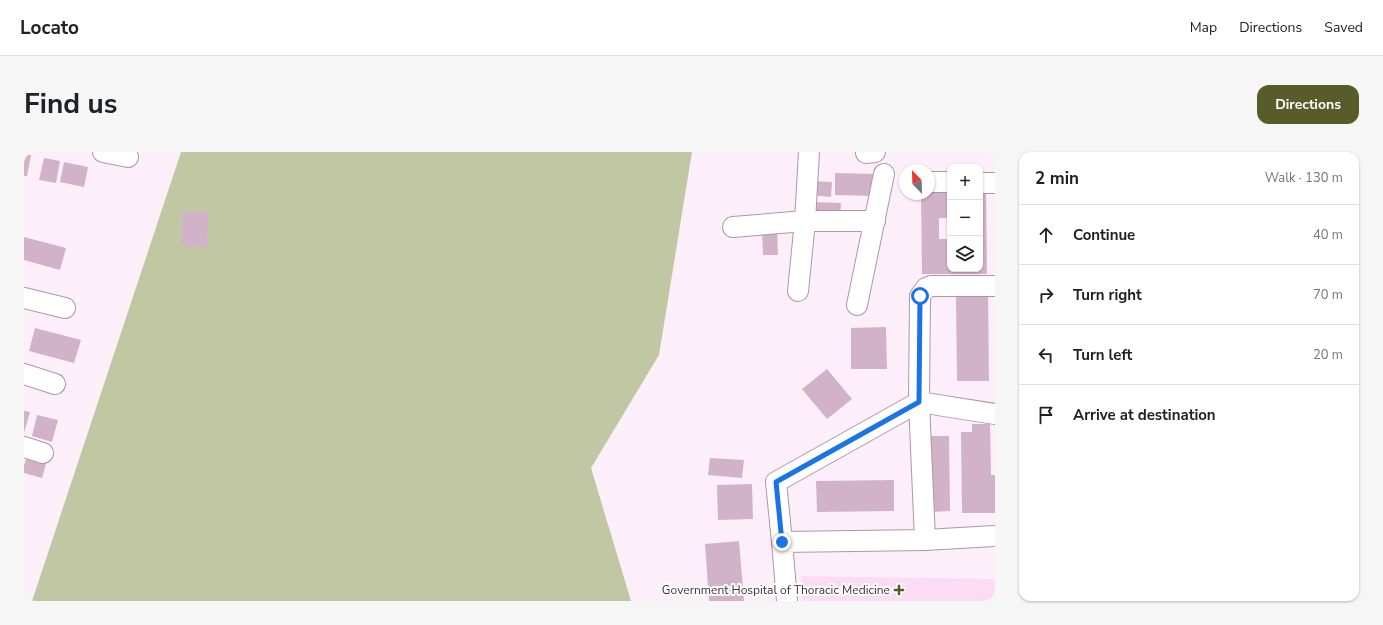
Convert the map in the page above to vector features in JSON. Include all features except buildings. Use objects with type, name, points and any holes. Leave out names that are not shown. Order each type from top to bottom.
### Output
[{"type":"street","points":[[103,152],[128,158]]},
{"type":"street","points":[[798,291],[805,221],[809,152]]},
{"type":"street","points":[[857,305],[884,174]]},
{"type":"street","points":[[935,182],[947,182]]},
{"type":"street","points":[[983,182],[995,183]]},
{"type":"street","points":[[733,227],[805,221],[875,221]]},
{"type":"street","points":[[925,540],[919,402],[920,296],[923,291],[931,286],[995,286]]},
{"type":"street","points":[[24,298],[65,308]]},
{"type":"street","points":[[24,374],[55,384]]},
{"type":"street","points":[[787,601],[776,482],[919,402],[995,414]]},
{"type":"street","points":[[24,446],[43,452]]},
{"type":"street","points":[[782,542],[925,540],[995,536]]},
{"type":"shaded area","name":"Government Hospital of Thoracic Medicine","points":[[801,576],[995,579],[995,601],[803,601]]},
{"type":"green space","points":[[181,152],[692,152],[659,355],[591,468],[631,601],[32,601]]},
{"type":"place","name":"Government Hospital of Thoracic Medicine","points":[[899,590]]},
{"type":"route","points":[[782,542],[776,482],[919,402],[920,296]]}]
